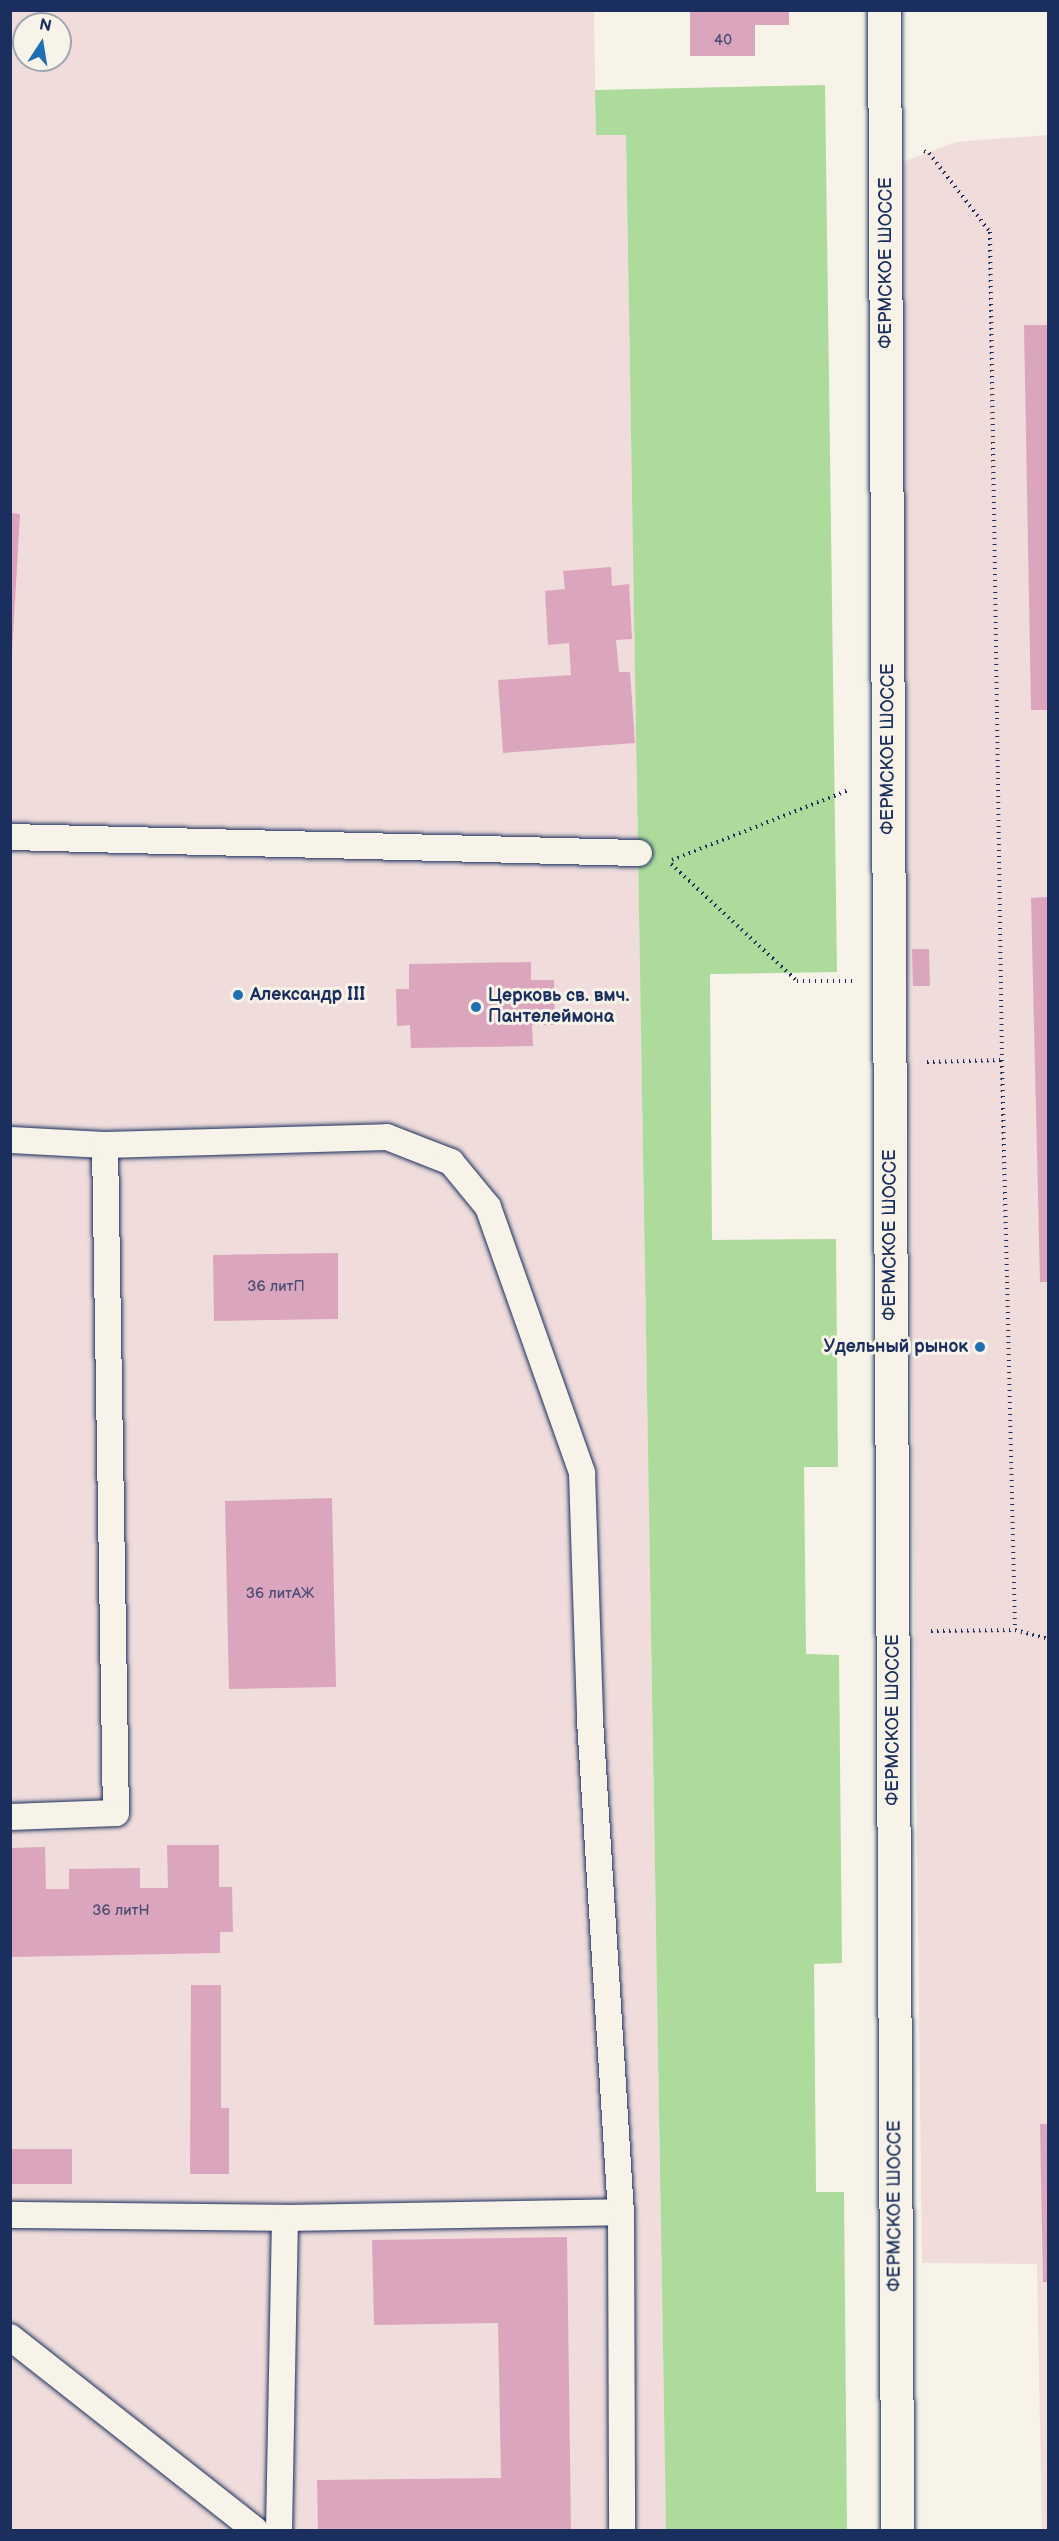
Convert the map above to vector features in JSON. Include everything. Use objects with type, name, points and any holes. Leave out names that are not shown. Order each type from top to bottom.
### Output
[{"type":"street","name":"ФЕРМСКОЕ ШОССЕ","points":[[884,10],[897,2530]]},
{"type":"lane","points":[[10,837],[639,853]]},
{"type":"lane","points":[[10,1140],[105,1145],[387,1137],[451,1162],[488,1207],[582,1473],[590,1720],[621,2212],[622,2530]]},
{"type":"lane","points":[[10,1817],[116,1813],[105,1145]]},
{"type":"lane","points":[[10,2215],[285,2218],[621,2212]]},
{"type":"lane","points":[[279,2530],[285,2218]]},
{"type":"lane","points":[[10,2337],[255,2530]]},
{"type":"path","points":[[885,142],[929,153],[990,232],[1002,1060],[1015,1630]]},
{"type":"path","points":[[852,789],[669,862],[797,981],[856,981]]},
{"type":"path","points":[[892,1631],[1015,1630],[1048,1639]]},
{"type":"shaded area","points":[[11,11],[594,11],[596,135],[626,134],[666,2530],[11,2530]]},
{"type":"shaded area","name":"Удельный рынок","points":[[1048,135],[1048,2530],[1042,2530],[1037,2264],[922,2263],[897,164],[957,142]]},
{"type":"green space","points":[[825,85],[837,972],[710,974],[712,1240],[836,1239],[838,1467],[804,1467],[806,1654],[839,1655],[842,1963],[814,1964],[816,2192],[844,2192],[847,2530],[666,2530],[626,135],[596,135],[595,90]]},
{"type":"building","points":[[690,10],[789,10],[789,25],[755,25],[755,56],[690,56]]},
{"type":"building","points":[[1024,325],[1048,325],[1048,710],[1031,710]]},
{"type":"building","points":[[10,513],[20,514],[12,653],[10,653]]},
{"type":"building","points":[[611,567],[612,586],[629,584],[632,639],[616,640],[619,672],[630,672],[635,743],[503,753],[498,680],[571,675],[569,643],[548,645],[545,591],[565,589],[563,571]]},
{"type":"building","points":[[1048,897],[1048,1282],[1040,1282],[1031,898]]},
{"type":"building","points":[[912,949],[929,949],[930,986],[913,986]]},
{"type":"building","name":"Церковь св. вмч. Пантелеймона","points":[[531,962],[531,980],[554,980],[555,1025],[532,1025],[533,1046],[411,1048],[410,1025],[397,1026],[396,989],[409,989],[409,964]]},
{"type":"building","points":[[338,1253],[338,1319],[214,1321],[213,1255]]},
{"type":"building","points":[[332,1498],[336,1687],[229,1689],[225,1501]]},
{"type":"building","points":[[167,1845],[219,1845],[219,1887],[232,1887],[233,1932],[220,1932],[220,1953],[10,1957],[10,1848],[45,1847],[46,1889],[69,1889],[69,1869],[140,1868],[140,1888],[168,1888]]},
{"type":"building","points":[[191,1985],[221,1985],[221,2108],[229,2108],[229,2174],[190,2174]]},
{"type":"building","points":[[1040,2124],[1048,2124],[1048,2282],[1043,2282]]},
{"type":"building","points":[[10,2149],[72,2149],[72,2184],[10,2184]]},
{"type":"building","points":[[567,2237],[571,2530],[318,2530],[317,2480],[501,2478],[498,2323],[374,2325],[372,2240]]},
{"type":"place","name":"Александр III","points":[[238,995]]},
{"type":"place","name":"Церковь св. вмч. Пантелеймона","points":[[476,1007]]},
{"type":"place","name":"Удельный рынок","points":[[980,1347]]}]
